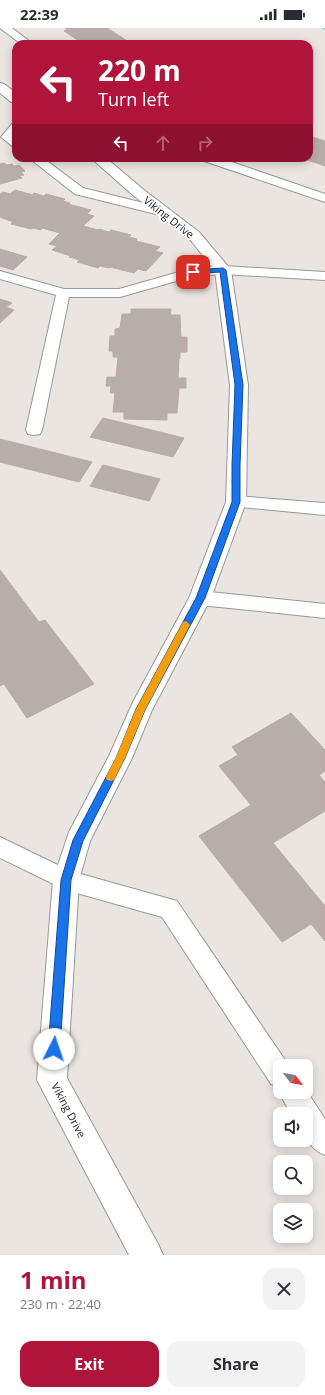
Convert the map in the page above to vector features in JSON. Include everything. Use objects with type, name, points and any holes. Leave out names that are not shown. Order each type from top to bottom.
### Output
[{"type":"street","points":[[0,87],[12,96]]},
{"type":"street","name":"Viking Drive","points":[[103,162],[139,193],[194,235],[223,270],[239,385],[236,502],[200,598],[141,709],[120,758],[78,840],[66,880],[52,1080],[146,1255]]},
{"type":"lane","points":[[5,28],[22,40]]},
{"type":"lane","points":[[12,131],[7,137],[12,141]]},
{"type":"lane","points":[[40,162],[79,191],[164,212]]},
{"type":"lane","points":[[220,162],[325,198]]},
{"type":"lane","points":[[0,275],[63,293],[120,293],[193,272],[223,270],[325,276]]},
{"type":"lane","points":[[34,430],[63,293]]},
{"type":"lane","points":[[236,502],[325,509]]},
{"type":"lane","points":[[200,598],[325,611]]},
{"type":"lane","points":[[0,847],[66,880],[169,908],[273,1064]]},
{"type":"lane","points":[[297,1099],[325,1142]]},
{"type":"building","points":[[65,28],[107,28],[126,40],[78,40],[64,31],[67,30]]},
{"type":"building","points":[[313,137],[325,141],[325,166],[313,162]]},
{"type":"building","points":[[4,163],[7,165],[12,164],[14,166],[19,165],[25,171],[21,172],[24,175],[19,176],[22,178],[0,184],[0,164]]},
{"type":"building","points":[[15,190],[33,195],[34,193],[44,196],[46,194],[65,199],[63,201],[70,203],[68,204],[91,210],[87,214],[94,216],[83,226],[109,232],[111,230],[131,235],[129,237],[137,239],[136,241],[160,247],[155,251],[163,253],[146,271],[138,269],[134,273],[110,267],[100,266],[98,268],[77,262],[80,260],[52,250],[57,246],[49,244],[60,233],[42,228],[41,230],[31,229],[11,224],[13,222],[0,217],[0,194],[3,192],[10,194]]},
{"type":"building","points":[[0,249],[27,257],[13,270],[0,266]]},
{"type":"building","points":[[0,299],[12,303],[6,307],[14,310],[0,323]]},
{"type":"building","points":[[131,309],[171,309],[170,315],[180,315],[181,337],[187,337],[187,352],[180,352],[178,378],[186,378],[186,388],[179,388],[177,413],[167,413],[167,420],[124,419],[124,412],[113,412],[115,393],[110,393],[111,386],[106,386],[107,377],[116,377],[118,357],[113,357],[113,351],[109,351],[110,336],[115,336],[115,329],[120,328],[122,314],[131,314]]},
{"type":"building","points":[[103,418],[184,438],[173,457],[90,437]]},
{"type":"building","points":[[0,439],[92,462],[79,482],[0,462]]},
{"type":"building","points":[[103,465],[160,479],[149,501],[90,486]]},
{"type":"building","points":[[0,570],[39,622],[45,620],[94,684],[27,718],[4,684],[0,686]]},
{"type":"building","points":[[291,713],[325,750],[325,771],[319,775],[325,782],[325,811],[273,843],[325,906],[325,941],[311,924],[282,942],[199,836],[251,805],[219,766],[238,755],[232,747]]},
{"type":"slow traffic","points":[[111,777],[141,709],[186,625]]},
{"type":"route","points":[[54,1049],[66,880],[78,840],[120,758],[141,709],[200,598],[236,502],[239,385],[223,270],[193,272]]}]
